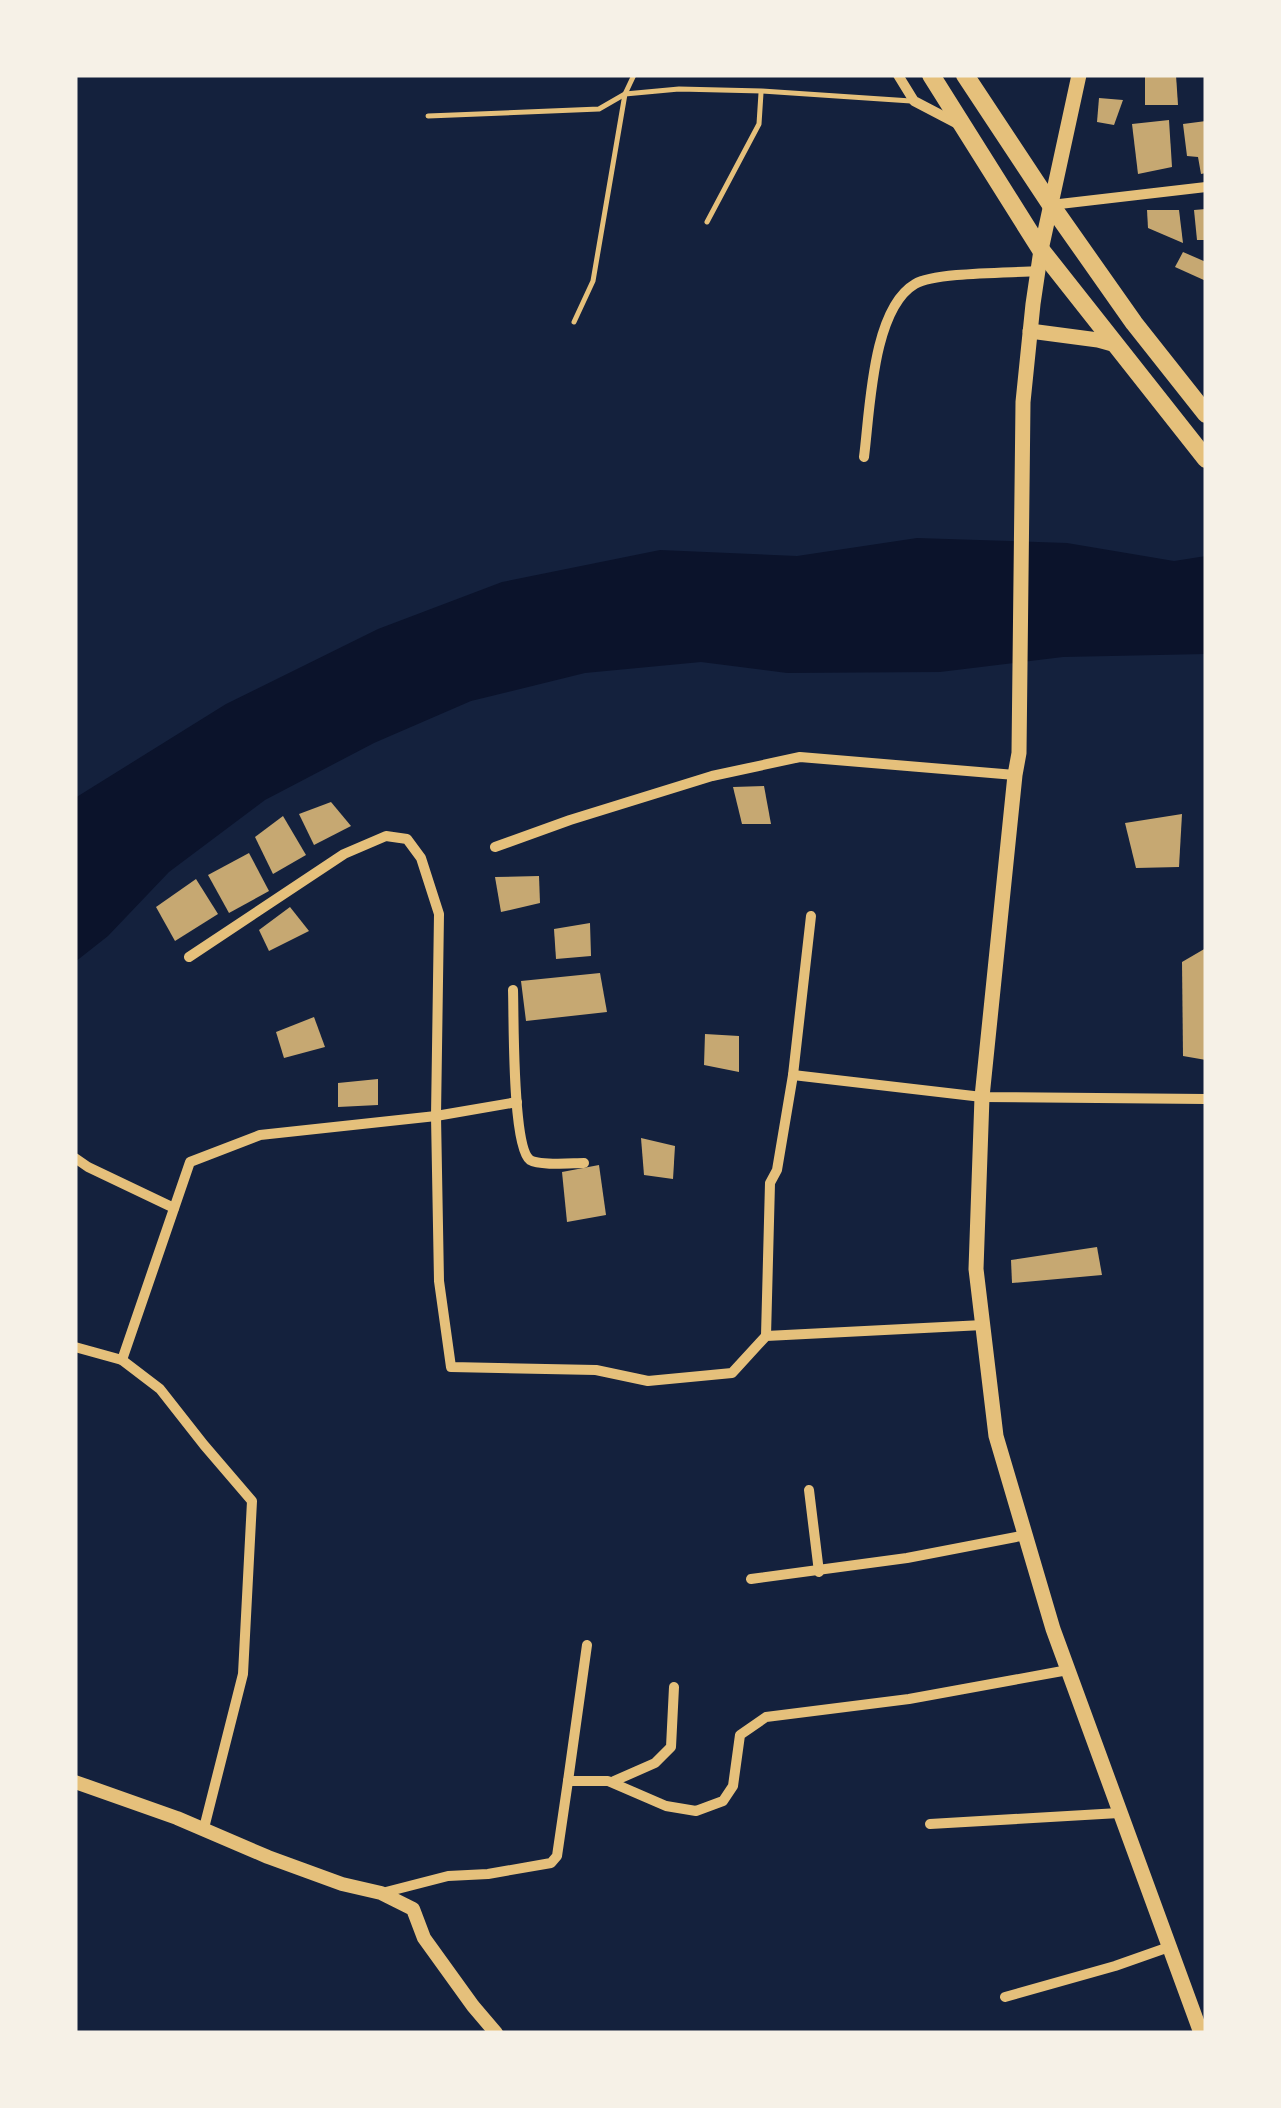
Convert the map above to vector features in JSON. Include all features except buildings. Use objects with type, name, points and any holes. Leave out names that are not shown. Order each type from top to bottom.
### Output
[{"type":"highway","points":[[931,75],[1042,250],[1206,459]]},
{"type":"highway","points":[[965,75],[1134,322],[1206,414]]},
{"type":"main road","points":[[1079,75],[1038,271],[1023,402],[1019,753],[982,1097],[976,1269],[996,1436],[1068,1670],[1200,2033]]},
{"type":"main road","points":[[1030,332],[1116,346]]},
{"type":"street","points":[[898,75],[914,101],[964,127]]},
{"type":"street","points":[[1051,205],[1206,188]]},
{"type":"street","points":[[864,457],[882,329],[913,284],[932,278],[1038,271]]},
{"type":"street","points":[[495,848],[712,776],[800,757],[1014,775]]},
{"type":"street","points":[[188,957],[344,854],[386,836],[407,839],[421,858],[439,914],[439,1280],[451,1367],[596,1370],[648,1381],[732,1373],[766,1336],[770,1184],[778,1170],[793,1075],[810,916]]},
{"type":"street","points":[[513,990],[522,1144],[529,1159],[540,1163],[584,1163]]},
{"type":"street","points":[[793,1075],[982,1097],[1206,1099]]},
{"type":"street","points":[[122,1360],[190,1162],[260,1135],[436,1116],[517,1102]]},
{"type":"street","points":[[75,1158],[174,1208]]},
{"type":"street","points":[[766,1336],[983,1325]]},
{"type":"street","points":[[75,1348],[122,1360],[160,1389],[252,1501],[243,1674],[204,1828]]},
{"type":"street","points":[[809,1490],[819,1572]]},
{"type":"street","points":[[751,1579],[907,1558],[1026,1535]]},
{"type":"street","points":[[381,1893],[448,1876],[552,1863],[559,1846],[587,1645]]},
{"type":"street","points":[[568,1781],[613,1782],[666,1806],[696,1811],[723,1800],[734,1786],[740,1735],[766,1717],[909,1698],[1068,1670]]},
{"type":"street","points":[[613,1782],[655,1762],[671,1746],[674,1688]]},
{"type":"street","points":[[75,1782],[204,1828],[342,1884],[381,1893],[413,1909],[424,1938],[496,2033]]},
{"type":"street","points":[[930,1824],[1119,1813]]},
{"type":"street","points":[[1004,1997],[1170,1947]]},
{"type":"lane","points":[[574,322],[593,281],[625,94],[634,75]]},
{"type":"lane","points":[[428,116],[599,109],[625,94],[679,88],[914,101]]},
{"type":"lane","points":[[707,222],[759,124],[762,91]]},
{"type":"water","points":[[917,538],[1067,543],[1174,561],[1206,556],[1206,654],[1063,657],[940,672],[787,673],[701,662],[585,673],[471,701],[374,743],[265,800],[169,872],[108,936],[75,962],[75,798],[226,704],[378,629],[502,582],[660,550],[797,556]]}]
